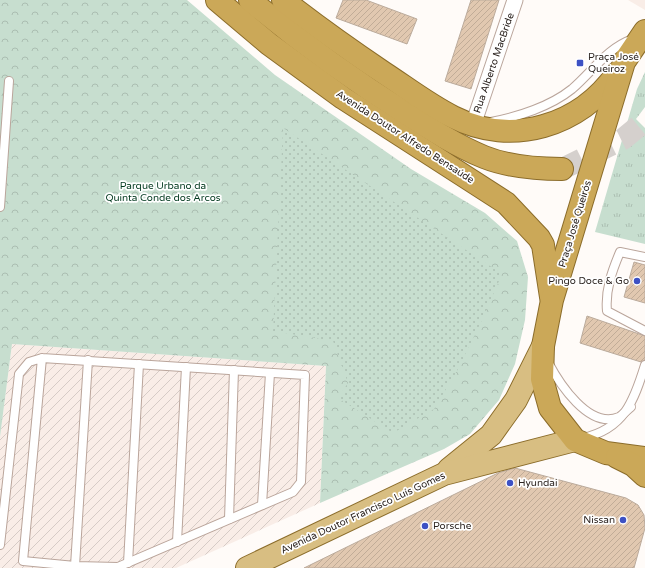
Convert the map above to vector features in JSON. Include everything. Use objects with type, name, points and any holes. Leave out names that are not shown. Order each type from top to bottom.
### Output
[{"type":"highway","name":"Avenida Doutor Alfredo Bensaúde","points":[[217,0],[268,44],[343,98],[506,202],[539,238],[543,246],[552,300]]},
{"type":"highway","points":[[250,0],[287,31],[382,98],[449,141],[485,158],[512,165],[539,169],[562,169]]},
{"type":"highway","points":[[293,3],[354,52],[415,94],[453,117],[473,125],[496,130],[521,131],[548,126],[572,115],[599,95],[610,83],[624,62]]},
{"type":"highway","name":"Praça José Queirós","points":[[642,34],[624,62],[552,300],[543,346],[542,379],[550,408],[575,440],[614,456],[645,458]]},
{"type":"highway","points":[[614,456],[633,465],[645,476]]},
{"type":"main road","points":[[444,474],[491,434],[516,400],[543,346]]},
{"type":"main road","name":"Avenida Doutor Francisco Luís Gomes","points":[[247,568],[444,474],[575,440]]},
{"type":"street","name":"Rua Alberto MacBride","points":[[473,125],[515,0]]},
{"type":"lane","points":[[473,125],[522,114],[560,97],[572,89],[612,50],[642,34]]},
{"type":"lane","points":[[0,207],[9,80]]},
{"type":"lane","points":[[645,257],[620,252],[611,275],[606,300],[607,311],[645,331]]},
{"type":"lane","points":[[543,346],[547,359],[560,384],[585,409],[594,415],[612,418],[620,416],[631,407]]},
{"type":"lane","points":[[0,545],[19,374],[29,362],[42,358],[305,375],[301,482],[293,492],[118,566],[107,568],[23,561],[42,358]]},
{"type":"lane","points":[[75,566],[88,360]]},
{"type":"lane","points":[[128,563],[139,364]]},
{"type":"lane","points":[[575,440],[602,432],[611,426],[631,407],[645,365]]},
{"type":"lane","points":[[176,542],[186,367]]},
{"type":"lane","points":[[229,519],[234,370]]},
{"type":"lane","points":[[262,505],[270,372]]},
{"type":"shaded area","points":[[628,0],[645,0],[645,10]]},
{"type":"shaded area","points":[[12,344],[326,366],[320,503],[176,568],[0,568],[0,437]]},
{"type":"green space","name":"Parque Urbano da Quinta Conde dos Arcos","points":[[0,0],[187,0],[275,75],[411,169],[485,213],[517,241],[528,277],[525,320],[515,364],[499,400],[470,434],[444,449],[320,503],[326,366],[12,344],[0,437]]},
{"type":"green space","points":[[645,72],[645,107],[636,119],[645,128],[645,244],[595,232],[637,89]]},
{"type":"green space","points":[[283,128],[502,274],[483,318],[457,371],[434,409],[393,433],[338,398],[348,383],[333,341],[273,331]]},
{"type":"building","points":[[343,0],[366,0],[417,19],[407,44],[336,18]]},
{"type":"building","points":[[471,0],[499,0],[471,89],[445,81]]},
{"type":"building","name":"Pingo Doce & Go","points":[[634,262],[645,265],[645,303],[624,297]]},
{"type":"building","points":[[587,316],[645,336],[645,360],[641,362],[580,343]]},
{"type":"building","points":[[515,468],[626,498],[638,505],[644,515],[645,528],[634,568],[304,568],[498,473]]},
{"type":"tunnel","points":[[562,169],[623,139],[645,121]]},
{"type":"place","name":"Praça José Queiroz","points":[[580,63]]},
{"type":"place","name":"Pingo Doce & Go","points":[[637,281]]},
{"type":"place","name":"Hyundai","points":[[510,483]]},
{"type":"place","name":"Nissan","points":[[623,520]]},
{"type":"place","name":"Porsche","points":[[425,526]]}]
